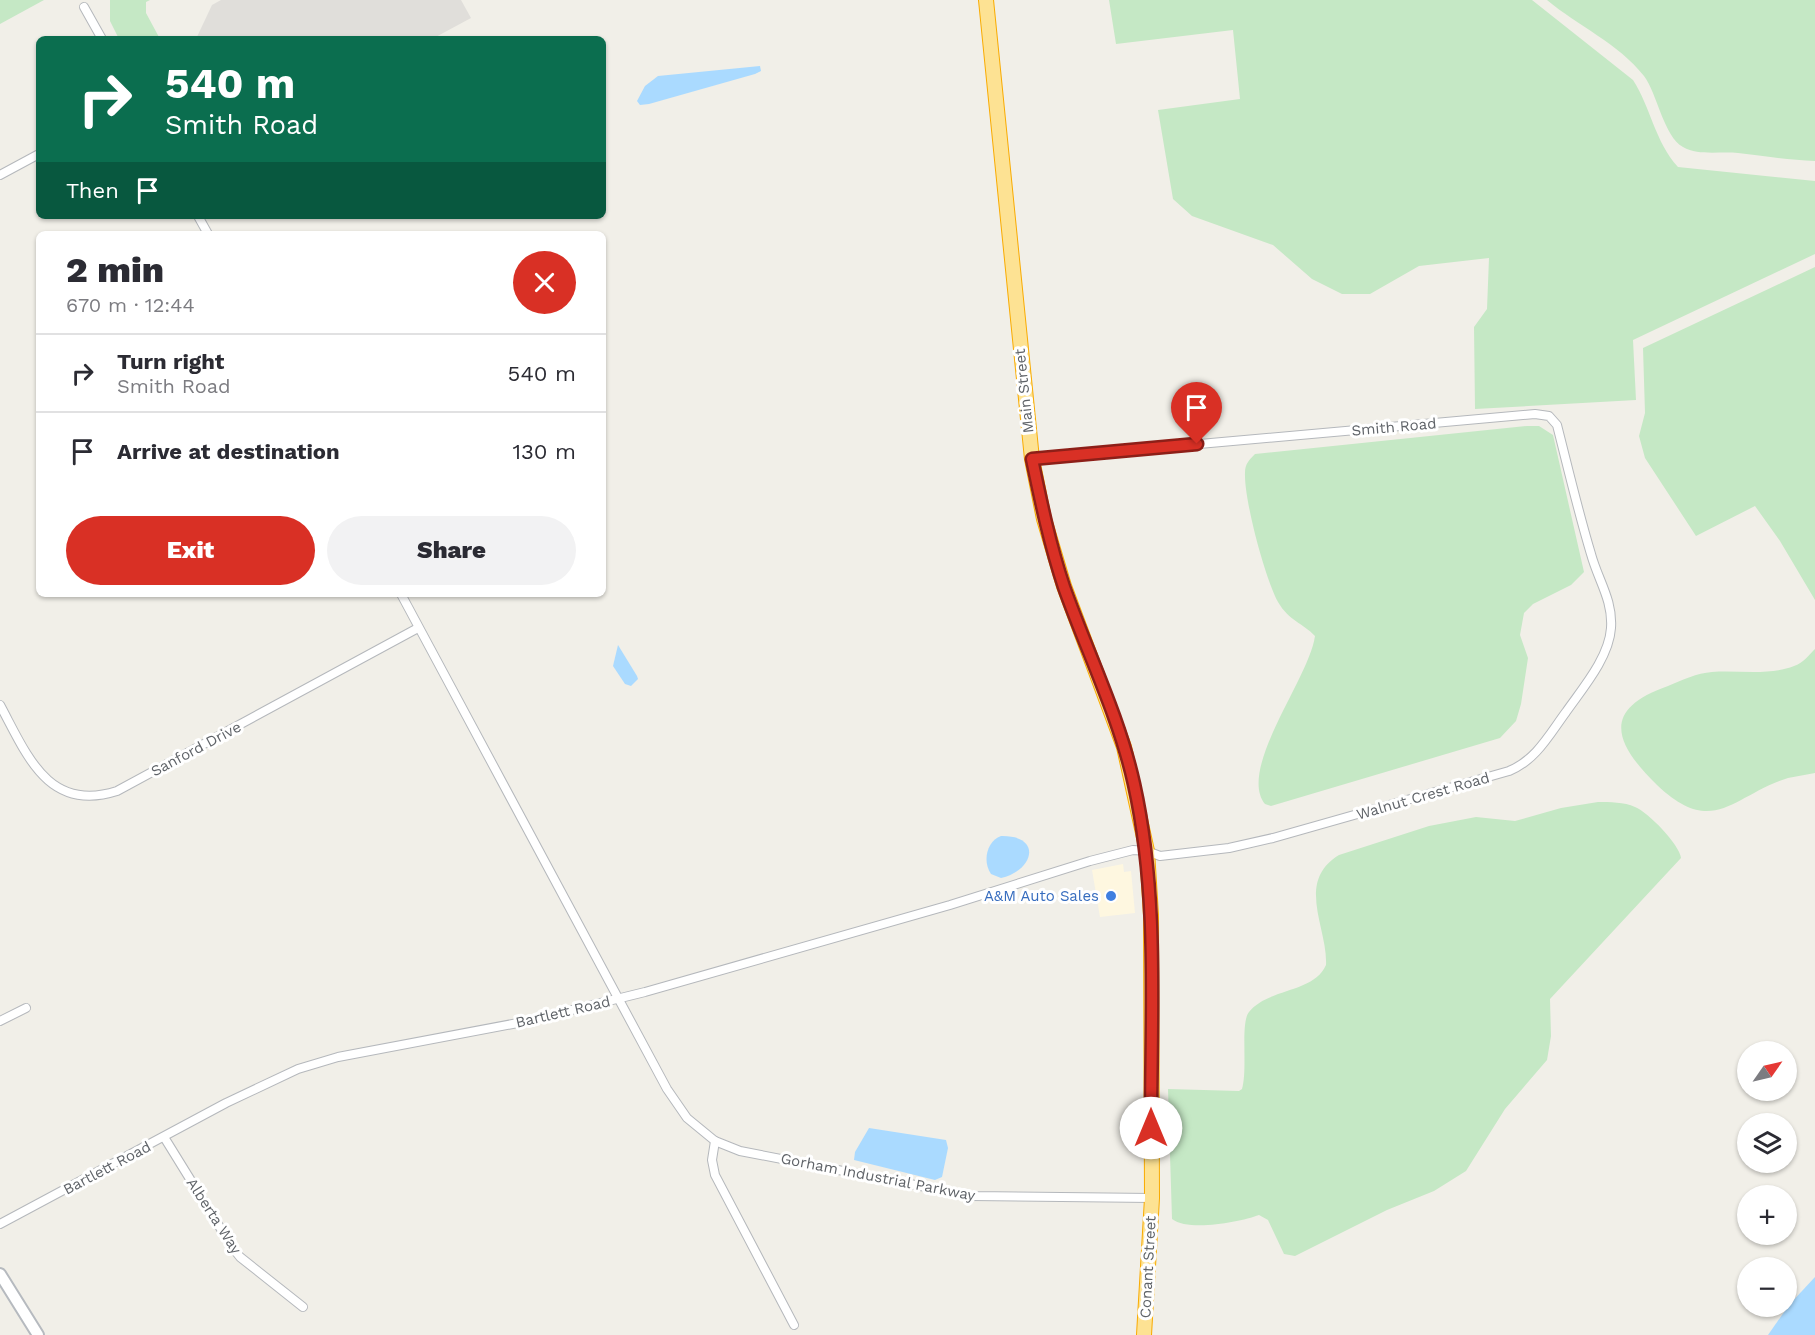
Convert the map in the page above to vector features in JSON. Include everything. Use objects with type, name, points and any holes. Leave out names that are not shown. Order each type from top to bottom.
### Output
[{"type":"highway","name":"Main Street","points":[[986,0],[1032,459],[1044,519],[1064,586],[1124,747],[1147,850],[1151,926],[1152,1198]]},
{"type":"highway","name":"Conant Street","points":[[1144,1335],[1152,1198]]},
{"type":"street","points":[[84,7],[100,36]]},
{"type":"street","points":[[0,175],[36,155]]},
{"type":"street","name":"Smith Road","points":[[1032,459],[1545,415],[1553,418],[1557,425],[1591,556],[1607,592],[1611,612]]},
{"type":"street","name":"Gorham Industrial Parkway","points":[[402,597],[676,1104],[687,1118],[715,1141],[740,1151],[950,1194],[1152,1198]]},
{"type":"street","name":"Walnut Crest Road","points":[[1147,850],[1160,856],[1257,842],[1500,774],[1520,766],[1541,747],[1595,668],[1609,637],[1611,612]]},
{"type":"street","name":"Sanford Drive","points":[[0,705],[38,770],[54,787],[72,795],[98,796],[117,791],[418,628]]},
{"type":"street","name":"Bartlett Road","points":[[0,1224],[278,1077],[319,1062],[509,1025],[619,999],[950,905],[1090,861],[1133,850],[1147,850]]},
{"type":"street","points":[[0,1021],[26,1008]]},
{"type":"street","name":"Alberta Way","points":[[164,1137],[240,1257],[303,1307]]},
{"type":"street","points":[[715,1141],[712,1160],[715,1175],[794,1325]]},
{"type":"street","points":[[0,1274],[38,1335]]},
{"type":"shaded area","points":[[221,0],[461,0],[471,18],[438,36],[197,36],[212,5]]},
{"type":"shaded area","points":[[1123,864],[1124,872],[1131,871],[1135,913],[1100,917],[1092,870]]},
{"type":"green space","points":[[0,0],[44,0],[0,24]]},
{"type":"green space","points":[[110,0],[150,0],[146,2],[146,13],[158,36],[118,36],[110,21]]},
{"type":"green space","points":[[1109,0],[1532,0],[1633,80],[1658,136],[1678,167],[1815,181],[1815,254],[1633,340],[1636,400],[1475,409],[1474,327],[1487,309],[1489,258],[1419,266],[1370,294],[1342,294],[1312,279],[1273,245],[1192,216],[1173,199],[1158,110],[1240,99],[1233,30],[1116,44]]},
{"type":"green space","points":[[1547,0],[1815,0],[1815,161],[1738,153],[1703,152],[1683,147],[1671,134],[1649,84],[1634,64],[1610,44]]},
{"type":"green space","points":[[1815,267],[1815,600],[1780,541],[1755,506],[1696,536],[1645,458],[1639,436],[1645,413],[1643,348]]},
{"type":"green space","points":[[1539,426],[1553,435],[1584,572],[1571,585],[1533,604],[1524,613],[1520,635],[1528,658],[1516,721],[1500,738],[1271,806],[1265,804],[1259,788],[1260,769],[1277,723],[1310,654],[1315,636],[1291,618],[1282,608],[1267,576],[1248,501],[1245,473],[1249,460],[1255,454]]},
{"type":"green space","points":[[1815,649],[1815,773],[1788,778],[1723,808],[1709,811],[1694,809],[1677,801],[1657,785],[1631,755],[1621,728],[1624,716],[1632,705],[1647,695],[1695,675],[1784,669],[1800,663]]},
{"type":"green space","points":[[1598,802],[1622,803],[1641,810],[1669,837],[1681,858],[1550,999],[1551,1036],[1547,1060],[1505,1109],[1466,1171],[1434,1191],[1387,1210],[1295,1256],[1284,1254],[1268,1220],[1259,1215],[1228,1223],[1202,1225],[1180,1223],[1172,1219],[1168,1089],[1239,1091],[1242,1089],[1245,1026],[1249,1012],[1267,998],[1312,981],[1326,965],[1316,892],[1319,878],[1326,866],[1339,855],[1429,826],[1476,817],[1515,821],[1561,808]]},
{"type":"water","points":[[760,66],[761,71],[755,74],[649,104],[640,105],[637,101],[645,86],[658,76]]},
{"type":"water","points":[[618,645],[638,679],[631,686],[625,684],[613,666]]},
{"type":"water","points":[[1001,836],[1014,837],[1023,841],[1028,847],[1029,854],[1021,868],[1001,878],[991,874],[988,869],[987,852],[992,842]]},
{"type":"water","points":[[869,1128],[946,1140],[948,1148],[942,1177],[935,1180],[854,1160],[855,1152]]},
{"type":"water","points":[[1815,1277],[1815,1335],[1768,1335],[1781,1317],[1797,1317],[1797,1296]]},
{"type":"place","name":"A&M Auto Sales","points":[[1111,896]]},
{"type":"route","points":[[1151,1128],[1151,957],[1147,850],[1124,747],[1064,586],[1044,519],[1032,459],[1197,444]]}]
